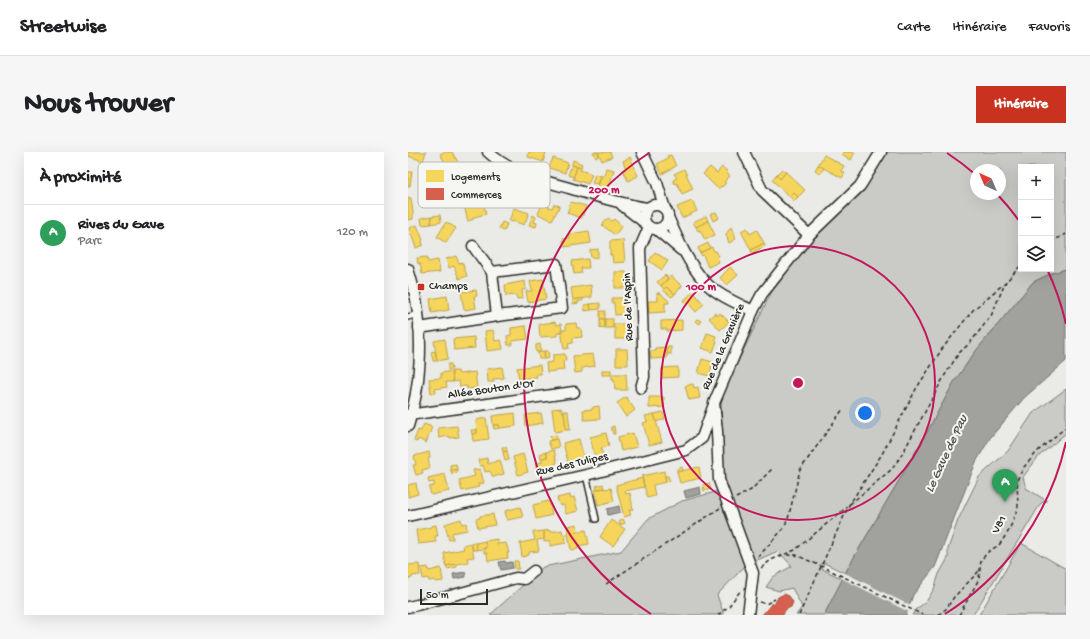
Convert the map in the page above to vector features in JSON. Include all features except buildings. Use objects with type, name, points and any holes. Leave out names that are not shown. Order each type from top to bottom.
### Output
[{"type":"street","points":[[488,152],[501,162]]},
{"type":"street","points":[[642,152],[657,183],[666,213],[684,253],[704,281],[716,291],[753,311]]},
{"type":"street","points":[[744,152],[762,190],[809,235]]},
{"type":"street","name":"Rue de la Gravière","points":[[748,615],[753,573],[719,480],[714,403],[753,311],[762,294],[809,235],[860,186],[881,152]]},
{"type":"street","points":[[550,182],[618,203],[649,207],[658,205],[666,213],[665,225],[650,226]]},
{"type":"street","points":[[650,226],[644,215],[649,207],[657,183]]},
{"type":"street","points":[[618,203],[684,253]]},
{"type":"street","name":"Rue de l'Aspin","points":[[641,388],[644,377],[640,248],[650,226]]},
{"type":"street","points":[[473,246],[492,272],[497,316]]},
{"type":"street","points":[[419,328],[562,308],[556,264],[492,272]]},
{"type":"street","points":[[408,269],[416,298],[413,315],[419,328],[419,366],[408,426]]},
{"type":"street","name":"Allée Bouton d'Or","points":[[410,414],[574,392]]},
{"type":"street","name":"Rue des Tulipes","points":[[408,516],[586,475],[686,450],[702,438],[714,403]]},
{"type":"street","points":[[408,606],[418,605],[516,578],[524,579],[534,571]]},
{"type":"lane","points":[[586,475],[596,519]]},
{"type":"path","points":[[1054,240],[1066,234]]},
{"type":"path","points":[[799,615],[849,505],[882,454],[916,389],[942,349],[973,310],[1007,281],[1018,268]]},
{"type":"path","points":[[753,573],[771,560],[795,550],[892,469],[901,456],[945,375],[959,353],[970,343],[991,316],[1007,281]]},
{"type":"path","points":[[788,520],[800,470],[843,409]]},
{"type":"path","name":"V81","points":[[959,615],[979,579],[981,560],[984,555],[999,545],[1008,532],[1013,521],[1018,507],[1017,480],[1038,451],[1066,427]]},
{"type":"path","points":[[606,584],[728,503],[751,490],[772,469]]},
{"type":"path","points":[[785,554],[796,555],[822,566],[923,615]]},
{"type":"path","points":[[938,615],[946,609],[954,597],[979,571]]},
{"type":"path","points":[[750,600],[766,604],[775,599]]},
{"type":"shaded area","points":[[886,152],[1066,152],[1066,269],[1052,273],[1033,282],[975,352],[954,382],[926,434],[845,573],[824,563],[822,569],[843,579],[824,615],[796,615],[802,607],[792,588],[779,591],[766,587],[773,577],[792,566],[778,551],[746,565],[717,595],[723,615],[490,615],[543,567],[621,551],[648,519],[682,501],[726,489],[723,462],[721,397],[771,293],[807,246],[864,188]]},
{"type":"shaded area","points":[[1066,389],[1066,433],[1039,456],[1023,477],[1026,488],[1047,501],[1041,503],[973,615],[912,615],[916,609],[926,602],[934,589],[939,574],[948,558],[948,549],[958,520],[979,477],[1008,451],[1033,413]]},
{"type":"shaded area","points":[[1021,543],[1066,569],[1066,615],[979,615]]},
{"type":"water","name":"Le Gave de Pau","points":[[1066,269],[1066,361],[1024,398],[990,438],[976,462],[935,567],[913,595],[906,615],[824,615],[849,566],[926,434],[954,382],[975,352],[1033,282],[1052,273]]},
{"type":"water","points":[[700,487],[701,494],[686,498],[684,491]]},
{"type":"water","points":[[619,506],[620,512],[608,515],[607,509]]},
{"type":"water","points":[[505,561],[506,563],[512,562],[513,568],[501,570],[499,562]]},
{"type":"water","points":[[465,572],[466,577],[454,579],[453,574]]},
{"type":"pier","points":[[843,572],[911,606],[909,612],[841,578]]},
{"type":"place","name":"Champs","points":[[421,287]]},
{"type":"place","name":"Rives du Gave","points":[[1005,502]]}]
